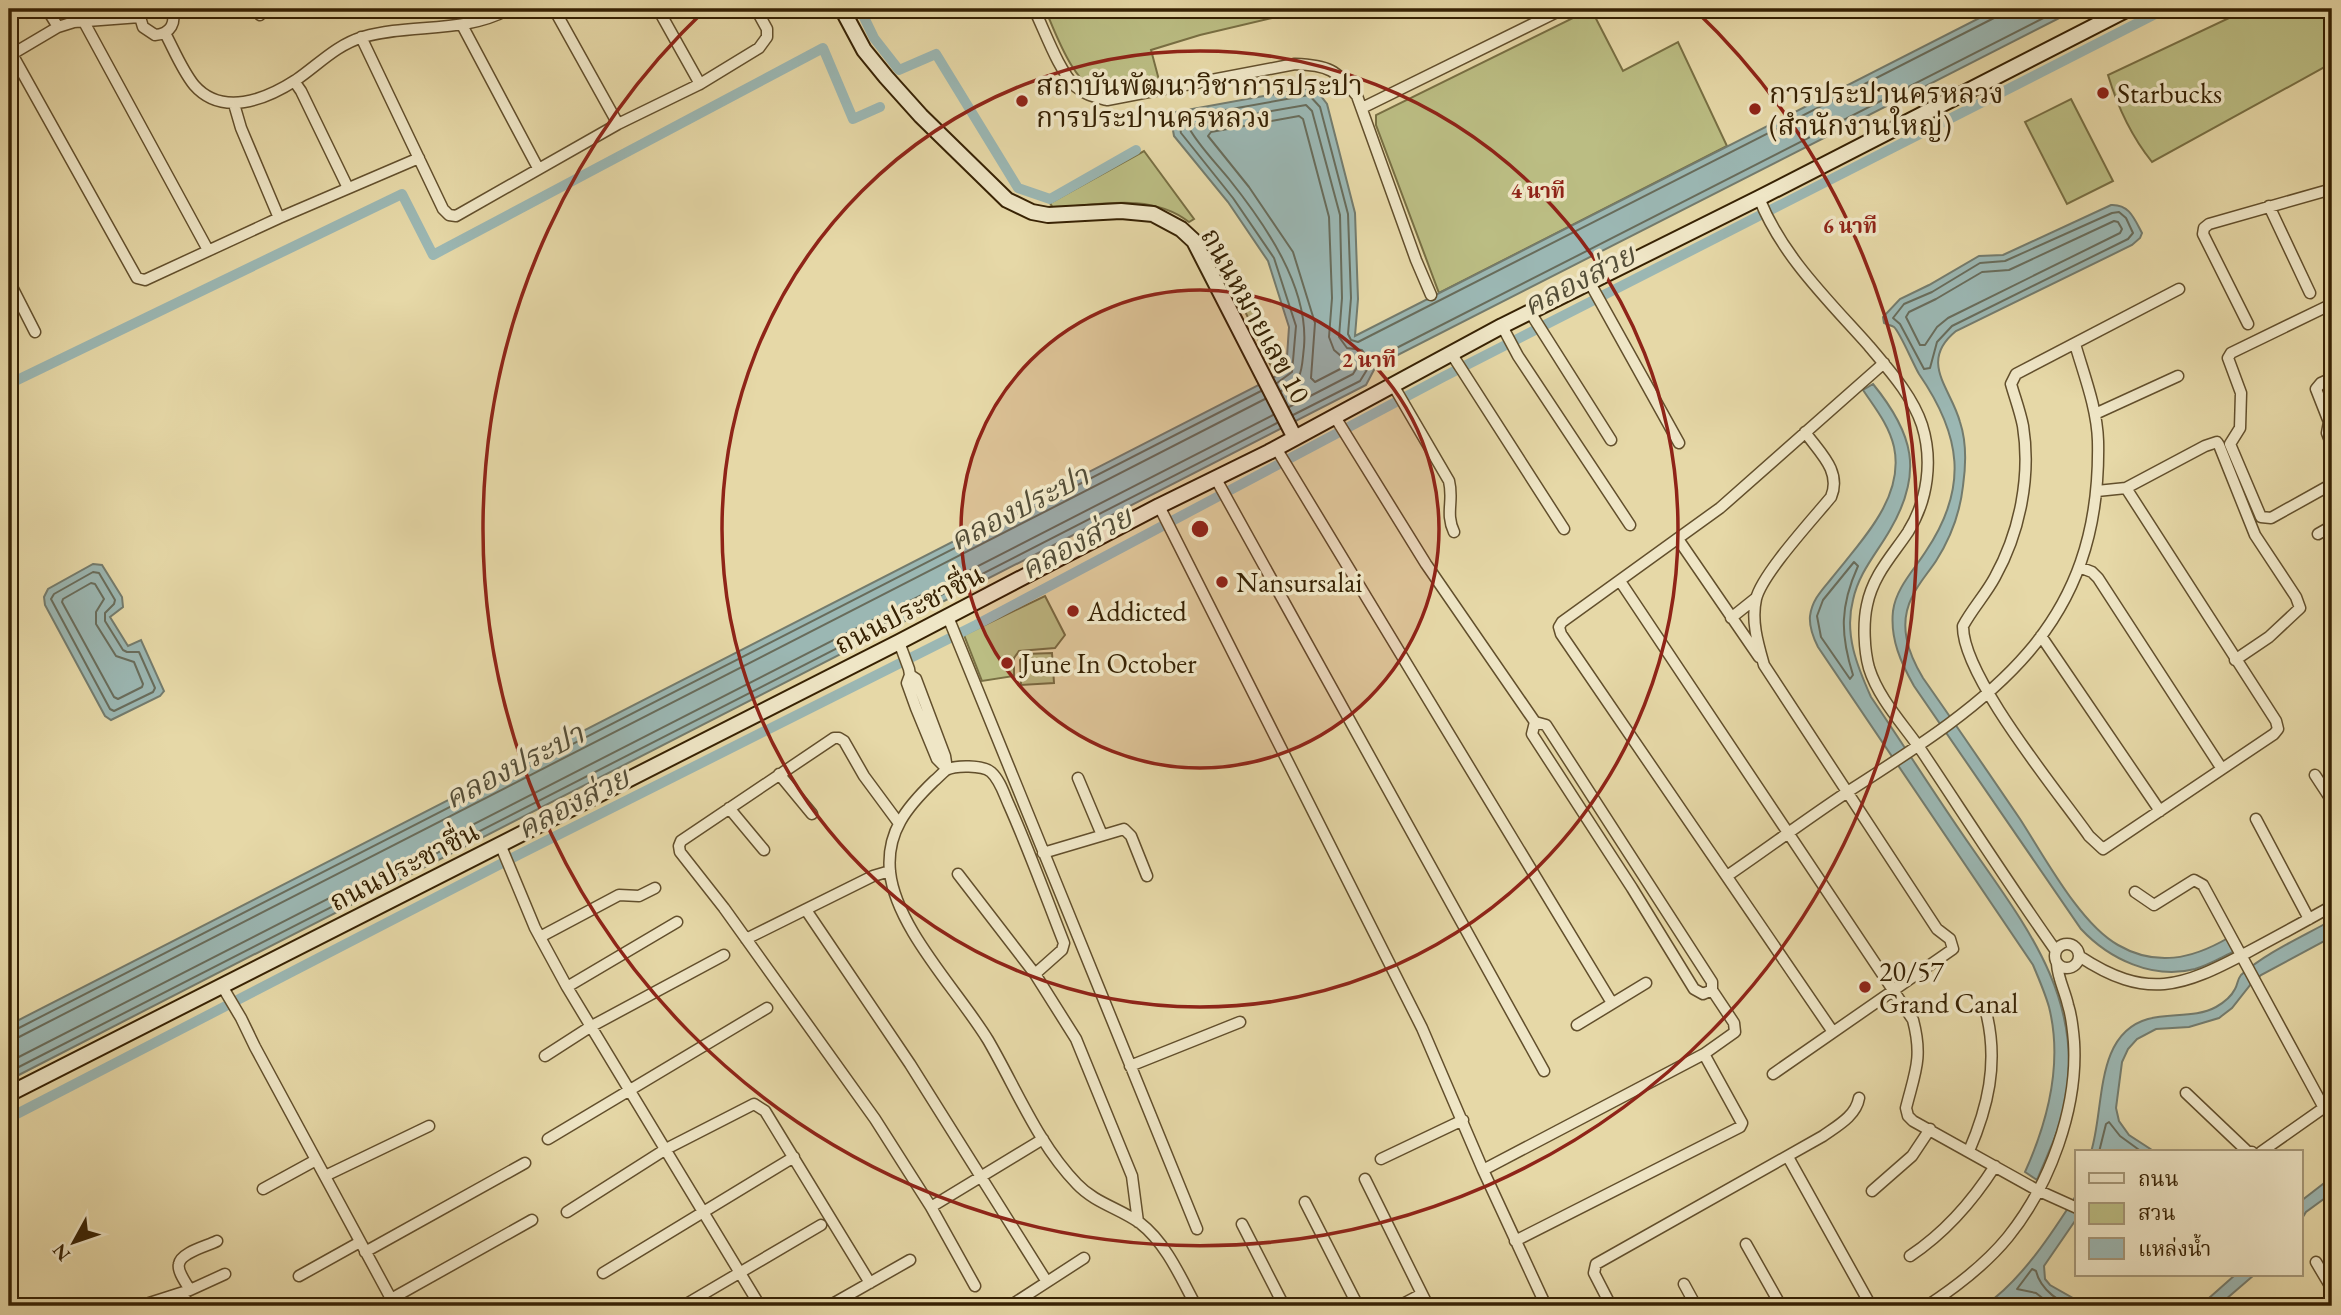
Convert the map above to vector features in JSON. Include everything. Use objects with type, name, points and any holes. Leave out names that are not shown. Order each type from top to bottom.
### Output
[{"type":"main road","name":"ถนนหมายเลข 10","points":[[842,9],[864,50],[886,77],[998,194],[1025,209],[1048,215],[1139,211],[1166,219],[1194,242],[1292,433]]},
{"type":"main road","name":"ถนนประชาชื่น","points":[[9,1094],[901,648],[1161,510],[1219,484],[1279,452],[1292,433],[1338,421],[1399,396],[1454,357],[1761,202],[2128,9]]},
{"type":"street","points":[[47,9],[58,27]]},
{"type":"street","points":[[171,9],[173,25],[165,33],[155,35],[146,31],[142,13],[58,27],[10,55],[137,278],[145,280],[279,218],[419,158]]},
{"type":"street","points":[[165,33],[193,83],[205,95],[233,104],[254,100],[294,81],[332,52],[361,37],[387,30],[461,25],[485,20],[509,9]]},
{"type":"street","points":[[554,9],[618,124]]},
{"type":"street","points":[[659,9],[700,84]]},
{"type":"street","points":[[361,37],[443,209],[449,215],[456,216],[618,124],[700,84],[760,48],[767,37],[767,29],[756,9]]},
{"type":"street","points":[[1034,9],[1063,68],[1076,87],[1090,96],[1107,100],[1124,99],[1295,64],[1315,64],[1330,68],[1357,96],[1411,248],[1431,295]]},
{"type":"street","points":[[1362,108],[1563,9]]},
{"type":"street","points":[[84,22],[208,250]]},
{"type":"street","points":[[461,25],[538,168]]},
{"type":"street","points":[[294,81],[348,188]]},
{"type":"street","points":[[233,104],[279,218]]},
{"type":"street","points":[[2248,324],[2203,234],[2204,228],[2209,224],[2332,189]]},
{"type":"street","points":[[1761,202],[1794,261],[1902,387],[1918,416],[1926,444],[1928,472],[1922,502],[1916,517],[1881,569],[1866,606],[1869,667],[1877,686],[2056,951]]},
{"type":"street","points":[[2269,206],[2311,293]]},
{"type":"street","points":[[9,281],[35,332]]},
{"type":"street","points":[[1593,288],[1679,443]]},
{"type":"street","points":[[2126,488],[2276,721],[2278,729],[2103,849],[2089,836],[1987,694],[1965,645],[1963,626],[1995,577],[2015,529],[2021,504],[2025,449],[2023,425],[2011,384],[2012,379],[2016,374],[2179,289]]},
{"type":"street","points":[[2332,304],[2231,353],[2228,358],[2241,393],[2239,429],[2230,444],[2261,517],[2271,518],[2332,484]]},
{"type":"street","points":[[1533,317],[1611,440]]},
{"type":"street","points":[[1505,332],[1518,356],[1630,525]]},
{"type":"street","points":[[1727,876],[1956,720],[2013,672],[2055,618],[2079,567],[2093,519],[2096,491],[2098,440],[2095,415],[2075,344]]},
{"type":"street","points":[[1454,357],[1564,529]]},
{"type":"street","points":[[1833,1032],[1561,634],[1559,627],[1562,622],[1720,508],[1884,363]]},
{"type":"street","points":[[2095,415],[2178,376]]},
{"type":"street","points":[[2332,378],[2321,383],[2316,389],[2329,422],[2327,433],[2332,446]]},
{"type":"street","points":[[1399,396],[1449,481],[1451,491],[1448,519],[1454,532]]},
{"type":"street","points":[[1338,421],[1426,564],[1535,722],[1546,725],[1579,775],[1712,982],[1712,989],[1736,1027],[1731,1037],[1704,1054],[1483,1170]]},
{"type":"street","points":[[1731,618],[1756,598],[1779,561],[1831,497],[1835,487],[1831,467],[1805,432]]},
{"type":"street","points":[[2096,491],[2126,488],[2217,442],[2255,535],[2296,597],[2300,608],[2269,637],[2235,660]]},
{"type":"street","points":[[1279,452],[1612,1003]]},
{"type":"street","points":[[1219,484],[1544,1071]]},
{"type":"street","points":[[1161,510],[1422,1028],[1483,1170],[1546,1306]]},
{"type":"street","points":[[2318,534],[2332,526]]},
{"type":"street","points":[[1678,539],[1937,929],[1950,939],[1953,948],[1773,1074]]},
{"type":"street","points":[[2079,567],[2092,572],[2098,578],[2222,768]]},
{"type":"street","points":[[1620,581],[1892,993],[1913,1020],[1919,1046],[1916,1075],[1906,1108],[1908,1116],[2037,1190],[2075,1208]]},
{"type":"street","points":[[1756,598],[1755,625],[1764,665]]},
{"type":"street","points":[[950,621],[1197,1229]]},
{"type":"street","points":[[2041,636],[2160,811]]},
{"type":"street","points":[[901,648],[910,672],[916,679],[945,756],[947,769]]},
{"type":"street","points":[[1535,722],[1532,734],[1694,989],[1703,994],[1712,989]]},
{"type":"street","points":[[898,822],[864,776],[844,741],[834,738],[681,841],[679,846],[680,852],[876,1119],[931,1207],[975,1286]]},
{"type":"street","points":[[1035,974],[1062,950],[1064,943],[1017,823],[990,771],[980,766],[947,769],[912,802],[898,822],[890,856],[890,871],[893,891],[903,918],[987,1039],[1055,1158],[1095,1200],[1138,1222],[1157,1240],[1196,1306]]},
{"type":"street","points":[[779,775],[812,814]]},
{"type":"street","points":[[1565,784],[1579,775]]},
{"type":"street","points":[[2315,775],[2332,801]]},
{"type":"street","points":[[1078,778],[1102,835]]},
{"type":"street","points":[[729,808],[764,850]]},
{"type":"street","points":[[2256,819],[2309,919]]},
{"type":"street","points":[[1043,853],[1118,830],[1127,831],[1147,876]]},
{"type":"street","points":[[501,846],[540,937],[567,987],[760,1306]]},
{"type":"street","points":[[746,939],[873,876],[890,871]]},
{"type":"street","points":[[958,874],[1035,974],[1070,1030],[1132,1176],[1138,1222]]},
{"type":"street","points":[[1632,888],[1646,879]]},
{"type":"street","points":[[2136,892],[2154,905],[2194,880],[2200,882],[2328,1105],[2265,1150]]},
{"type":"street","points":[[540,937],[620,895],[639,895],[655,888]]},
{"type":"street","points":[[1927,1306],[1988,1258],[2022,1217],[2063,1131],[2073,1082],[2073,1027],[2055,959],[2056,951],[2060,947],[2068,944],[2076,948],[2079,956],[2118,977],[2162,985],[2190,981],[2332,906]]},
{"type":"street","points":[[806,910],[910,1064],[1047,1282]]},
{"type":"street","points":[[567,987],[677,922]]},
{"type":"street","points":[[545,1056],[590,1027],[724,955]]},
{"type":"street","points":[[2057,964],[2062,968],[2074,967],[2079,956]]},
{"type":"street","points":[[1577,1025],[1646,983]]},
{"type":"street","points":[[223,989],[393,1303],[532,1220]]},
{"type":"street","points":[[548,1139],[767,1008]]},
{"type":"street","points":[[1969,1151],[1980,1126],[1989,1090],[1993,1051],[1987,1016]]},
{"type":"street","points":[[1130,1066],[1240,1022]]},
{"type":"street","points":[[1515,1241],[1740,1127],[1742,1123],[1704,1054]]},
{"type":"street","points":[[2186,1093],[2246,1150]]},
{"type":"street","points":[[1611,1306],[1596,1279],[1596,1264],[1788,1157],[1841,1123],[1857,1106],[1859,1098]]},
{"type":"street","points":[[567,1212],[666,1149],[754,1104],[765,1111],[870,1283]]},
{"type":"street","points":[[1381,1159],[1463,1120]]},
{"type":"street","points":[[325,1176],[429,1126]]},
{"type":"street","points":[[1872,1191],[1912,1156],[1930,1129]]},
{"type":"street","points":[[931,1207],[1044,1139]]},
{"type":"street","points":[[603,1273],[794,1157]]},
{"type":"street","points":[[1788,1157],[1871,1306]]},
{"type":"street","points":[[263,1189],[316,1160]]},
{"type":"street","points":[[365,1252],[525,1163]]},
{"type":"street","points":[[1910,1256],[1947,1227],[1973,1199],[1994,1166]]},
{"type":"street","points":[[1365,1179],[1428,1306]]},
{"type":"street","points":[[1305,1202],[1358,1306]]},
{"type":"street","points":[[1242,1224],[1284,1306]]},
{"type":"street","points":[[683,1306],[821,1225]]},
{"type":"street","points":[[189,1306],[179,1262],[217,1241]]},
{"type":"street","points":[[299,1276],[360,1242]]},
{"type":"street","points":[[1746,1244],[1781,1306]]},
{"type":"street","points":[[1010,1306],[1084,1258]]},
{"type":"street","points":[[829,1306],[910,1260]]},
{"type":"street","points":[[2316,1262],[2332,1289]]},
{"type":"street","points":[[140,1306],[186,1292],[225,1274]]},
{"type":"street","points":[[1684,1284],[1696,1306]]},
{"type":"street","points":[[1399,1306],[1422,1294]]},
{"type":"green space","points":[[1045,9],[1310,9],[1200,35],[1151,50],[1159,80],[1125,90],[1104,92],[1084,82],[1075,71],[1060,45]]},
{"type":"green space","points":[[1591,9],[1623,71],[1678,42],[1727,146],[1439,293],[1376,125],[1376,115]]},
{"type":"green space","points":[[2248,9],[2332,9],[2332,63],[2152,162],[2126,120],[2108,75]]},
{"type":"green space","points":[[2071,99],[2113,181],[2067,204],[2025,122]]},
{"type":"green space","points":[[1144,151],[1194,219],[1189,222],[1158,207],[1141,204],[1106,203],[1053,208],[1050,203]]},
{"type":"green space","points":[[1213,244],[1252,297],[1282,362],[1272,368]]},
{"type":"green space","points":[[1045,596],[1065,635],[1055,648],[1019,651],[1014,658],[1014,676],[982,681],[964,635]]},
{"type":"green space","points":[[1052,653],[1054,683],[1021,685],[1020,660],[1025,654]]},
{"type":"water","name":"คลองประปา","points":[[1997,9],[2077,9],[1376,366],[1366,385],[9,1080],[9,1025],[1286,371],[1289,327],[1268,261],[1228,202],[1174,136],[1170,113],[1314,87],[1327,104],[1355,213],[1358,299],[1355,336]]},
{"type":"water","points":[[2111,205],[2127,209],[2139,227],[2142,233],[2132,245],[1956,331],[1945,342],[1939,354],[1940,375],[1956,410],[1964,438],[1964,478],[1954,525],[1941,553],[1912,597],[1905,628],[1909,649],[1923,678],[2064,888],[2090,922],[2118,945],[2146,956],[2174,958],[2201,951],[2228,938],[2235,951],[2195,969],[2179,972],[2148,969],[2118,958],[2081,929],[1914,686],[1901,660],[1893,631],[1893,611],[1898,595],[1940,528],[1949,505],[1954,483],[1954,461],[1944,418],[1897,330],[1884,323],[1883,317],[1900,299],[1979,256],[2003,255]]},
{"type":"water","points":[[1873,384],[1887,402],[1905,436],[1910,471],[1901,509],[1856,590],[1850,625],[1853,650],[1871,697],[2012,906],[2046,964],[2058,995],[2066,1028],[2069,1062],[2066,1099],[2058,1130],[2037,1180],[2025,1172],[2046,1112],[2054,1070],[2053,1028],[2040,981],[2033,965],[1818,647],[1811,628],[1810,616],[1815,600],[1878,518],[1893,484],[1896,466],[1892,439],[1863,390]]},
{"type":"water","points":[[93,564],[102,565],[122,597],[123,607],[110,617],[128,646],[141,640],[164,691],[160,696],[111,720],[105,716],[45,605],[44,597],[48,589]]},
{"type":"water","points":[[2332,920],[2332,937],[2261,975],[2232,1008],[2219,1018],[2189,1027],[2156,1029],[2137,1039],[2122,1062],[2116,1108],[2119,1121],[2129,1135],[2152,1150],[2091,1150],[2104,1075],[2118,1040],[2131,1027],[2148,1019],[2200,1013],[2216,1007],[2231,995],[2241,975],[2273,952]]},
{"type":"water","points":[[2332,1177],[2332,1193],[2306,1212],[2302,1218],[2302,1200]]},
{"type":"water","points":[[2075,1197],[2075,1221],[2044,1266],[2045,1279],[2050,1285],[2073,1298],[2098,1298],[2116,1306],[2044,1306],[2024,1298],[2006,1306],[1984,1306],[2011,1283],[2047,1240]]},
{"type":"water","points":[[2234,1276],[2253,1276],[2218,1306],[2200,1306]]},
{"type":"waterway","points":[[860,9],[874,38],[899,70],[936,54],[1018,188],[1050,199],[1136,150]]},
{"type":"waterway","name":"คลองส่วย","points":[[9,1118],[522,853],[976,625],[1443,377],[2165,9]]},
{"type":"waterway","points":[[9,384],[402,194],[433,255],[823,48],[853,119],[880,107]]},
{"type":"place","name":"Starbucks","points":[[2103,93]]},
{"type":"place","name":"สถาบันพัฒนาวิชาการประปา การประปานครหลวง","points":[[1022,101]]},
{"type":"place","name":"การประปานครหลวง (สำนักงานใหญ่)","points":[[1755,109]]},
{"type":"place","name":"Nansursalai","points":[[1222,582]]},
{"type":"place","name":"Addicted","points":[[1073,611]]},
{"type":"place","name":"June In October","points":[[1007,663]]},
{"type":"place","name":"20/57 Grand Canal","points":[[1865,987]]}]
